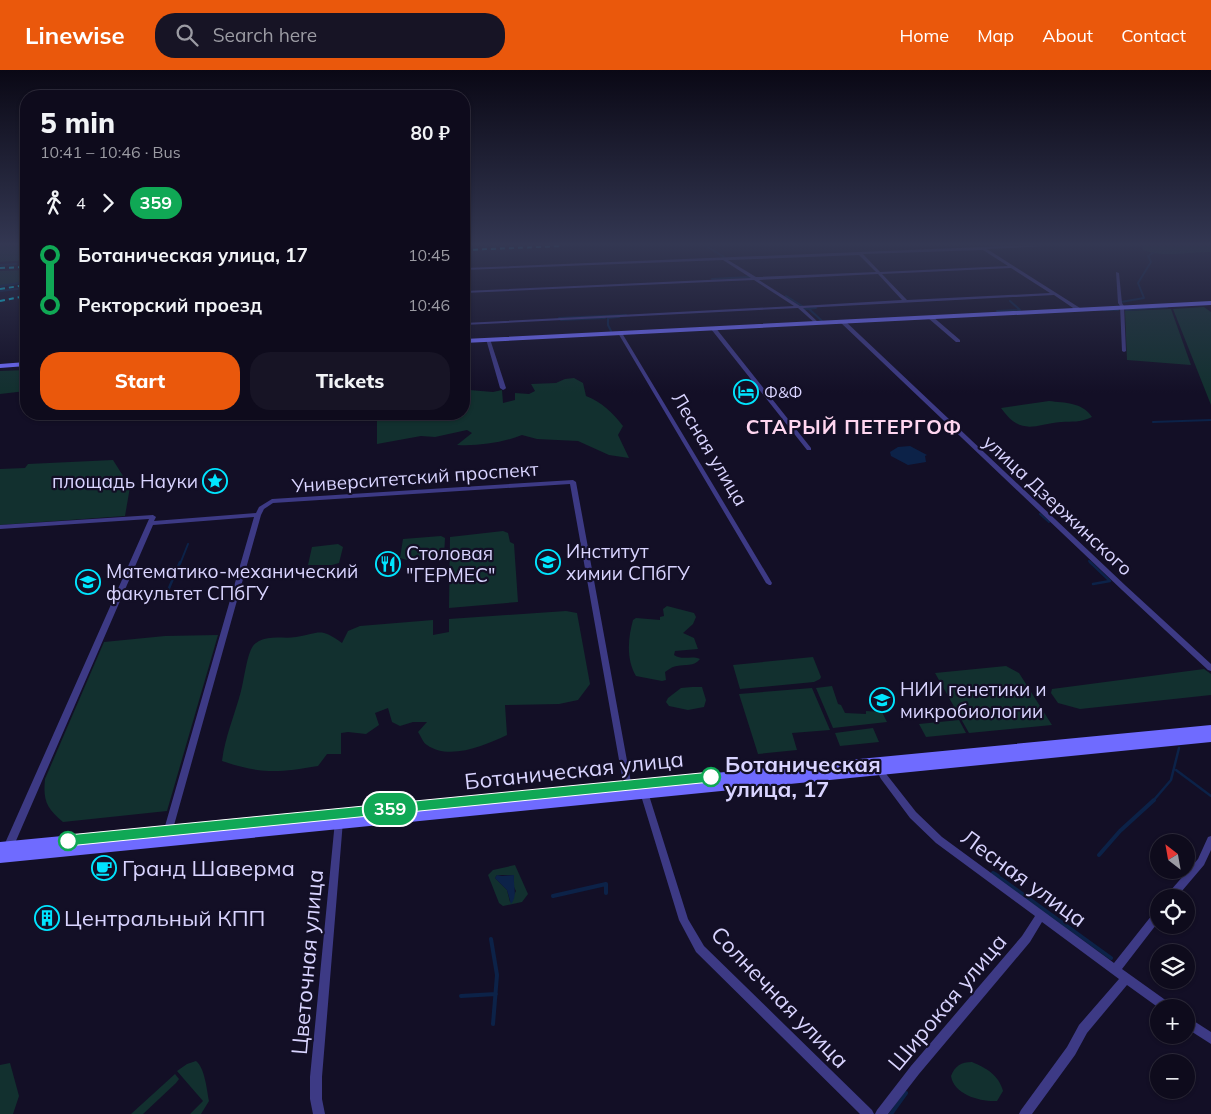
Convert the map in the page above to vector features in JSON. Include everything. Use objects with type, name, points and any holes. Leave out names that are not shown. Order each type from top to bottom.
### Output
[{"type":"street","points":[[780,295],[799,307],[816,323]]},
{"type":"street","points":[[899,295],[906,302]]},
{"type":"street","points":[[470,324],[1041,295]]},
{"type":"street","points":[[1055,295],[1078,309]]},
{"type":"street","points":[[1119,295],[1122,307],[1124,351]]},
{"type":"street","points":[[470,340],[1211,303]]},
{"type":"street","points":[[930,317],[958,341]]},
{"type":"street","name":"улица Дзержинского","points":[[842,321],[1211,668]]},
{"type":"street","points":[[713,328],[809,449]]},
{"type":"street","name":"Лесная улица","points":[[620,333],[769,583]]},
{"type":"street","points":[[488,339],[503,388]]},
{"type":"street","points":[[0,366],[20,364]]},
{"type":"street","name":"Университетский проспект","points":[[0,527],[152,520],[260,512],[272,501],[574,482],[628,790]]},
{"type":"street","points":[[167,836],[260,512]]},
{"type":"street","points":[[3,852],[152,520]]},
{"type":"street","name":"Ботаническая улица","points":[[3,852],[878,765],[1211,729]]},
{"type":"street","name":"Ботаническая улица","points":[[878,765],[1211,737]]},
{"type":"street","name":"Лесная улица","points":[[878,765],[913,815],[930,832],[1155,999]]},
{"type":"street","name":"Солнечная улица","points":[[642,788],[684,920],[700,949],[868,1114]]},
{"type":"street","name":"Цветочная улица","points":[[319,1114],[316,1099],[316,1077],[339,818]]},
{"type":"street","points":[[1177,889],[1201,862],[1211,840]]},
{"type":"street","name":"Широкая улица","points":[[881,1114],[915,1070],[1026,938],[1041,915]]},
{"type":"street","points":[[1115,970],[1150,925]]},
{"type":"street","points":[[1024,1114],[1071,1051],[1083,1030],[1126,978]]},
{"type":"street","points":[[1195,1027],[1211,1039]]},
{"type":"green space","points":[[1204,307],[1211,312],[1211,405],[1173,309]]},
{"type":"green space","points":[[1171,309],[1191,365],[1127,360],[1125,311]]},
{"type":"green space","points":[[20,370],[20,392],[0,394],[0,371]]},
{"type":"green space","points":[[574,378],[583,383],[586,396],[607,408],[623,426],[618,435],[629,458],[609,455],[578,441],[537,439],[522,435],[490,443],[457,445],[472,433],[467,430],[435,437],[421,436],[377,444],[377,420],[470,420],[470,390],[493,392],[502,390],[503,403],[515,400],[515,393],[529,394],[535,391],[531,384],[556,383]]},
{"type":"green space","points":[[1049,401],[1078,406],[1083,408],[1092,417],[1079,421],[1028,427],[1021,426],[1015,422],[1001,408]]},
{"type":"green space","points":[[113,460],[130,487],[125,516],[0,525],[0,469],[25,468],[28,464]]},
{"type":"green space","points":[[503,531],[508,533],[510,542],[514,544],[518,602],[449,608],[450,537]]},
{"type":"green space","points":[[441,536],[445,538],[444,557],[407,560],[400,558],[403,539]]},
{"type":"green space","points":[[338,544],[343,547],[339,563],[332,565],[308,565],[312,547]]},
{"type":"green space","points":[[667,606],[694,613],[696,617],[693,624],[683,633],[694,638],[698,649],[675,651],[674,655],[681,658],[700,659],[692,664],[671,668],[665,672],[666,680],[662,681],[636,676],[629,656],[633,620],[636,618],[660,620],[660,617],[664,616],[663,609]]},
{"type":"green space","points":[[566,611],[577,613],[590,684],[578,700],[559,704],[505,705],[507,735],[498,739],[478,747],[456,752],[436,750],[423,741],[418,732],[427,722],[413,722],[400,726],[392,722],[388,708],[375,713],[379,725],[366,734],[341,733],[341,754],[327,754],[318,766],[270,771],[248,768],[222,761],[249,655],[253,645],[263,639],[291,638],[320,632],[342,643],[348,631],[360,626],[433,620],[433,635],[449,632],[449,619]]},
{"type":"green space","points":[[218,635],[167,811],[63,822],[49,808],[45,798],[45,779],[104,642],[165,636]]},
{"type":"green space","points":[[813,657],[821,677],[814,682],[740,689],[733,665]]},
{"type":"green space","points":[[1006,666],[1019,673],[1052,725],[969,733],[935,673]]},
{"type":"green space","points":[[1204,669],[1211,674],[1211,695],[1080,709],[1058,703],[1051,693],[1052,689]]},
{"type":"green space","points":[[832,686],[838,704],[841,705],[845,713],[866,714],[866,711],[882,712],[887,722],[833,728],[816,688]]},
{"type":"green space","points":[[702,687],[706,700],[704,707],[688,710],[669,706],[666,702],[668,698],[681,688]]},
{"type":"green space","points":[[812,688],[830,730],[792,733],[797,750],[758,754],[739,694]]},
{"type":"green space","points":[[959,720],[966,733],[926,737],[919,724]]},
{"type":"green space","points":[[873,728],[879,742],[840,746],[835,733]]},
{"type":"green space","points":[[515,865],[528,894],[522,902],[503,906],[499,903],[488,875],[493,870]],"holes":[[[497,875],[514,875],[513,885],[516,891],[510,902],[507,890],[495,878]]]},
{"type":"green space","points":[[196,1061],[204,1074],[209,1101],[201,1114],[190,1114],[203,1101],[177,1071],[187,1064]]},
{"type":"green space","points":[[972,1062],[995,1076],[1001,1085],[1003,1091],[997,1101],[976,1099],[963,1093],[953,1083],[951,1076],[954,1070],[962,1064]]},
{"type":"green space","points":[[10,1063],[19,1096],[13,1114],[0,1114],[0,1065]]},
{"type":"green space","points":[[175,1074],[179,1079],[176,1083],[143,1114],[131,1114]]},
{"type":"water","points":[[910,446],[927,455],[925,456],[926,462],[908,465],[891,456],[890,452],[898,447]]},
{"type":"water","points":[[497,875],[514,875],[515,894],[511,904],[507,890],[495,878]]},
{"type":"waterway","points":[[1121,302],[1144,298],[1143,295]]},
{"type":"waterway","points":[[786,296],[802,306]]},
{"type":"waterway","points":[[997,311],[1020,310],[1010,301]]},
{"type":"waterway","points":[[1126,310],[1167,307]]},
{"type":"waterway","points":[[809,309],[816,308]]},
{"type":"waterway","points":[[804,309],[809,309]]},
{"type":"waterway","points":[[809,309],[822,321]]},
{"type":"waterway","points":[[1104,310],[1118,310]]},
{"type":"waterway","points":[[559,318],[626,315]]},
{"type":"waterway","points":[[611,331],[608,325],[608,318],[619,317]]},
{"type":"waterway","points":[[561,320],[605,318]]},
{"type":"waterway","points":[[1153,422],[1211,420]]},
{"type":"waterway","points":[[1040,514],[1049,522]]},
{"type":"waterway","points":[[180,564],[188,544]]},
{"type":"waterway","points":[[164,600],[180,562]]},
{"type":"waterway","points":[[1090,562],[1110,581],[1093,584]]},
{"type":"waterway","points":[[1153,801],[1171,780],[1179,748]]},
{"type":"waterway","points":[[1176,770],[1211,796]]},
{"type":"waterway","points":[[1099,855],[1120,831],[1153,801]]},
{"type":"waterway","points":[[993,873],[998,876]]},
{"type":"waterway","points":[[1000,878],[1111,958]]},
{"type":"waterway","points":[[553,896],[606,884],[606,893]]},
{"type":"waterway","points":[[491,939],[497,975],[495,994]]},
{"type":"waterway","points":[[461,996],[495,994]]},
{"type":"waterway","points":[[493,1024],[495,994]]},
{"type":"waterway","points":[[891,1114],[906,1093]]},
{"type":"railway","points":[[0,301],[20,297]]},
{"type":"bus line","name":"359","points":[[68,841],[711,777]]},
{"type":"place","name":"Ф&Ф","points":[[746,392]]},
{"type":"place","name":"площадь Науки","points":[[215,481]]},
{"type":"place","name":"Институт химии СПбГУ","points":[[548,562]]},
{"type":"place","name":"Столовая \"ГЕРМЕС\"","points":[[388,564]]},
{"type":"place","name":"Математико-механический факультет СПбГУ","points":[[88,582]]},
{"type":"place","name":"НИИ генетики и микробиологии","points":[[882,700]]},
{"type":"place","name":"Ботаническая улица, 17","points":[[711,777]]},
{"type":"place","name":"Гранд Шаверма","points":[[104,868]]},
{"type":"place","name":"Центральный КПП","points":[[47,918]]},
{"type":"district","name":"СТАРЫЙ ПЕТЕРГОФ","points":[[854,427]]}]
